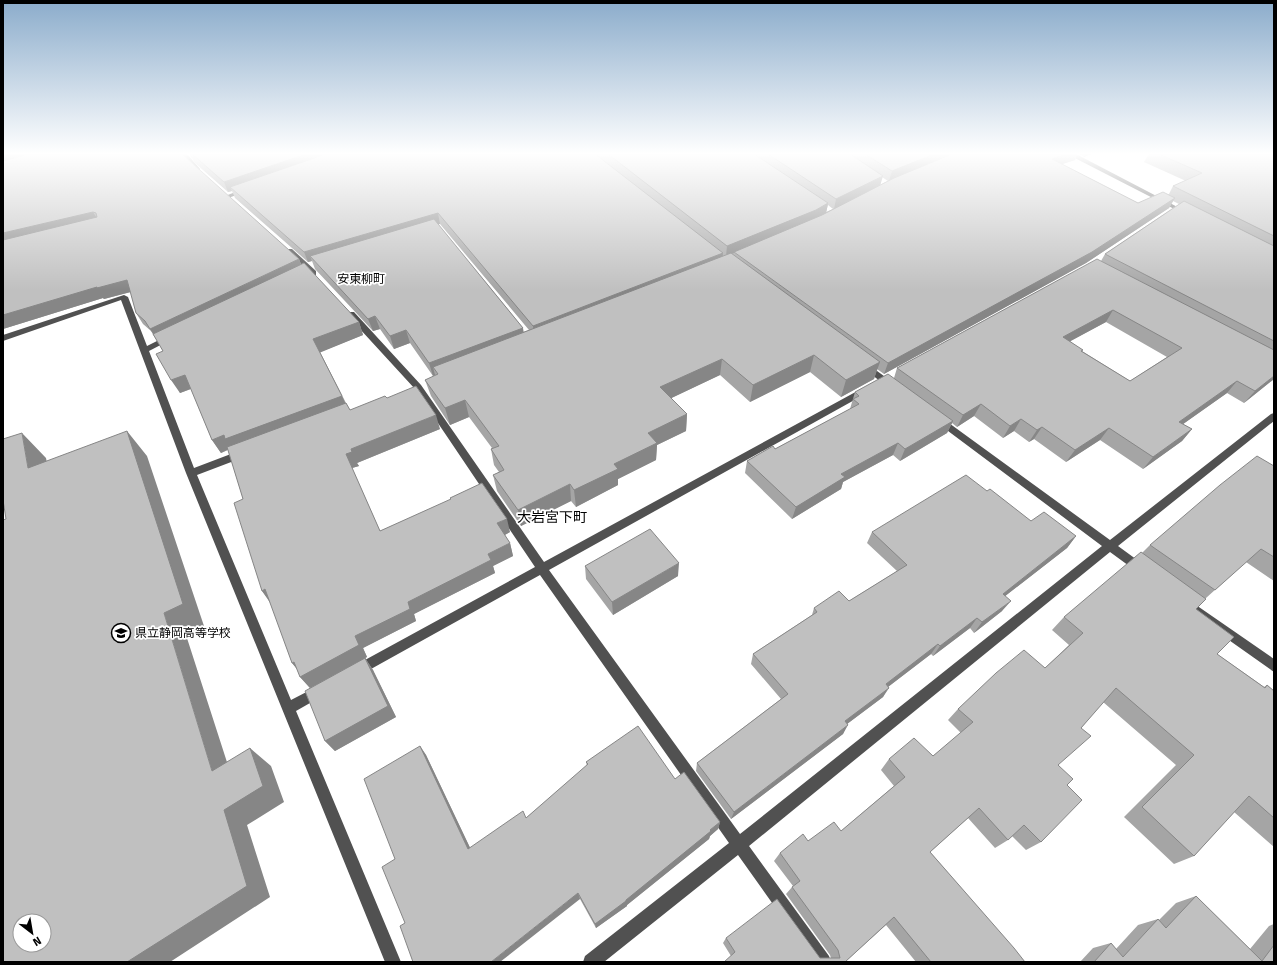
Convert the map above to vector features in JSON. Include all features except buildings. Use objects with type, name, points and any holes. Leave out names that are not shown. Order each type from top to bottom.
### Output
[{"type":"street","points":[[231,199],[239,206]]},
{"type":"street","points":[[1158,199],[1196,217]]},
{"type":"street","points":[[1164,216],[1176,208]]},
{"type":"street","points":[[278,241],[322,283]]},
{"type":"street","points":[[3,338],[124,296],[191,473],[393,962]]},
{"type":"street","points":[[343,306],[418,387],[542,569],[823,962]]},
{"type":"street","points":[[145,350],[180,334]]},
{"type":"street","points":[[860,362],[881,382],[897,389]]},
{"type":"street","points":[[350,674],[881,382]]},
{"type":"street","points":[[929,413],[1147,574]]},
{"type":"street","points":[[591,962],[740,846],[1109,546],[1274,416]]},
{"type":"street","points":[[191,473],[250,451]]},
{"type":"street","points":[[1192,606],[1274,666]]},
{"type":"street","points":[[288,708],[330,686]]},
{"type":"place","name":"県立静岡高等学校","points":[[121,633]]},
{"type":"district","name":"安東柳町","points":[[361,279]]},
{"type":"district","name":"大岩宮下町","points":[[552,517]]}]
